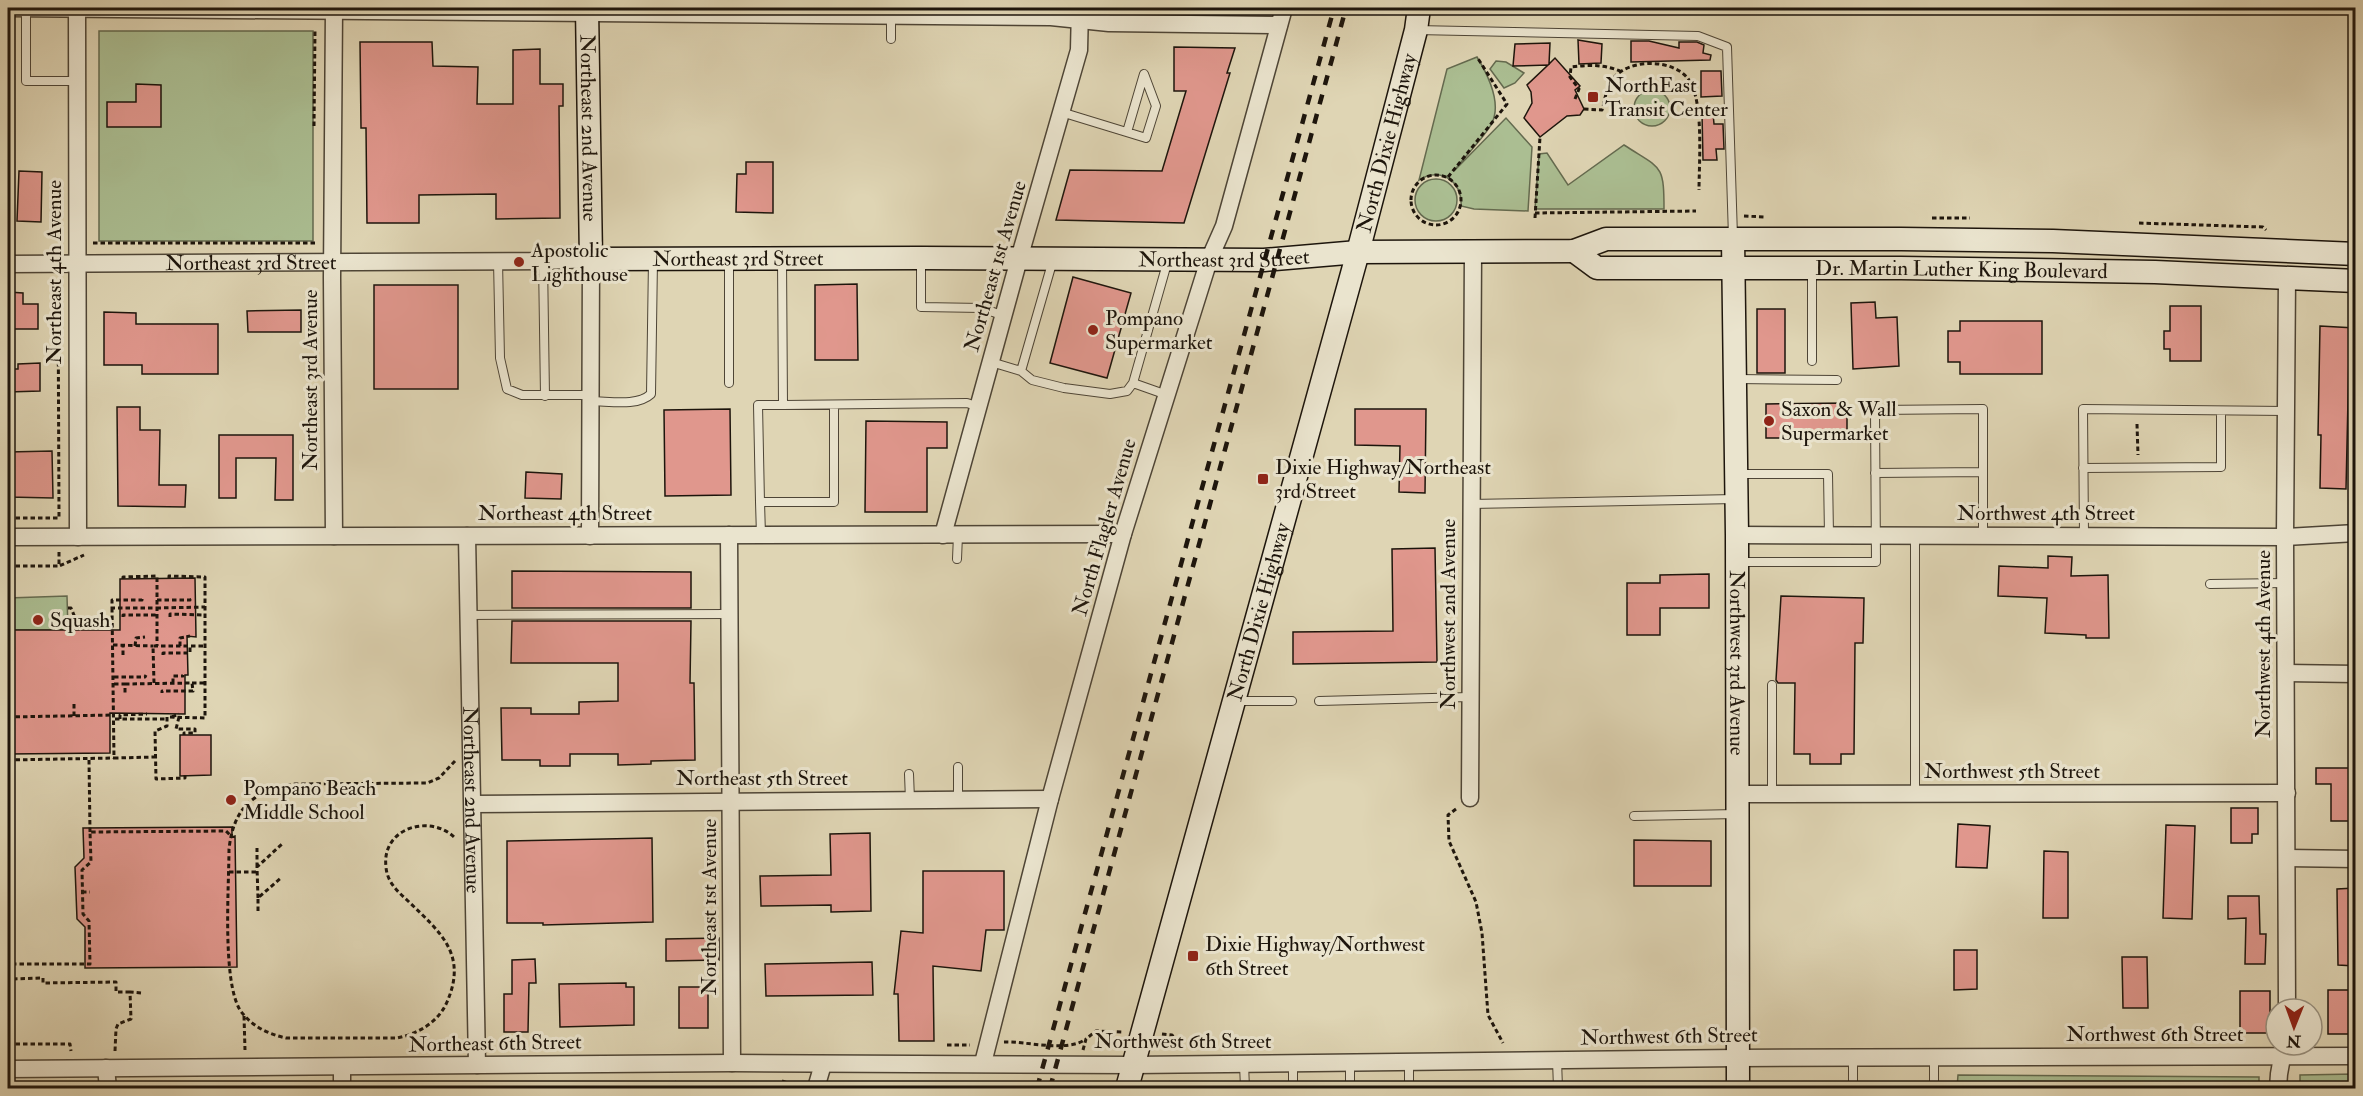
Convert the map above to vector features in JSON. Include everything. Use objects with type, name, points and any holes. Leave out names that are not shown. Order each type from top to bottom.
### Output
[{"type":"main road","name":"North Dixie Highway","points":[[1127,1089],[1358,252],[1416,30],[1419,8]]},
{"type":"main road","name":"North Dixie Highway","points":[[1416,30],[1426,8]]},
{"type":"main road","name":"Northeast 2nd Avenue","points":[[587,10],[591,259]]},
{"type":"main road","name":"Dr. Martin Luther King Boulevard","points":[[1358,252],[1574,251],[1606,239],[1901,239],[2076,242],[2355,254]]},
{"type":"main road","name":"Northwest 3rd Avenue","points":[[1733,239],[1737,535],[1738,1089]]},
{"type":"main road","points":[[1901,239],[1901,268]]},
{"type":"main road","name":"Dr. Martin Luther King Boulevard","points":[[1574,251],[1597,268],[1901,268],[2155,272],[2355,281]]},
{"type":"main road","name":"Northeast 3rd Street","points":[[591,259],[1277,260],[1358,252]]},
{"type":"street","points":[[8,8],[1080,13],[1109,23],[1279,25]]},
{"type":"street","name":"Northeast 4th Avenue","points":[[77,8],[78,537]]},
{"type":"street","name":"North Flagler Avenue","points":[[983,1063],[1050,800],[1123,534],[1209,260],[1224,226],[1284,8]]},
{"type":"street","name":"Northeast 3rd Avenue","points":[[334,9],[332,243],[334,536]]},
{"type":"street","name":"Northeast 1st Avenue","points":[[950,535],[979,407],[1079,50],[1080,13]]},
{"type":"street","name":"Northwest 2nd Avenue","points":[[1470,798],[1473,251]]},
{"type":"street","name":"Northeast 3rd Street","points":[[8,264],[591,259]]},
{"type":"street","name":"Northeast 2nd Avenue","points":[[590,536],[591,259]]},
{"type":"street","name":"Northwest 4th Avenue","points":[[2287,278],[2285,537],[2287,997]]},
{"type":"street","name":"Northwest 4th Street","points":[[1737,535],[2285,537],[2355,533]]},
{"type":"street","name":"Northeast 4th Street","points":[[8,537],[1123,534]]},
{"type":"street","name":"Northeast 1st Avenue","points":[[729,535],[732,1063]]},
{"type":"street","name":"Northeast 2nd Avenue","points":[[467,536],[477,1065]]},
{"type":"street","points":[[2286,673],[2355,674]]},
{"type":"street","name":"Northwest 5th Street","points":[[1737,804],[1772,794],[2287,793]]},
{"type":"street","name":"Northeast 5th Street","points":[[473,804],[1050,800]]},
{"type":"street","points":[[2287,858],[2355,859]]},
{"type":"street","name":"Northwest 6th Street","points":[[983,1063],[1244,1064],[2264,1051]]},
{"type":"street","name":"Northwest 6th Street","points":[[2324,1054],[2355,1056]]},
{"type":"street","points":[[2278,1089],[2282,1057]]},
{"type":"street","name":"Northeast 6th Street","points":[[8,1069],[983,1063]]},
{"type":"street","points":[[816,1089],[823,1064]]},
{"type":"street","points":[[342,1067],[342,1087]]},
{"type":"street","points":[[106,1068],[108,1088]]},
{"type":"lane","points":[[26,8],[26,81],[77,81]]},
{"type":"lane","points":[[891,39],[892,12]]},
{"type":"lane","points":[[1416,30],[1698,36],[1727,47],[1733,239]]},
{"type":"lane","points":[[1061,112],[1146,138],[1156,106],[1144,74],[1127,132]]},
{"type":"lane","points":[[921,258],[921,307],[982,308],[1004,316]]},
{"type":"lane","points":[[1021,371],[1053,259]]},
{"type":"lane","points":[[498,261],[500,358],[507,389],[522,394],[637,402],[646,399],[651,394],[652,387],[653,260]]},
{"type":"lane","points":[[729,260],[729,383]]},
{"type":"lane","points":[[782,260],[783,405]]},
{"type":"lane","points":[[991,362],[1021,371],[1032,380],[1064,388],[1110,394],[1127,391],[1133,383],[1168,260]]},
{"type":"lane","points":[[543,261],[545,396]]},
{"type":"lane","points":[[1812,268],[1812,361]]},
{"type":"lane","points":[[1735,379],[1837,380]]},
{"type":"lane","points":[[1133,383],[1167,395]]},
{"type":"lane","points":[[761,535],[758,405],[967,404],[979,407]]},
{"type":"lane","points":[[760,502],[834,502],[834,405]]},
{"type":"lane","points":[[1737,562],[1876,562],[1875,410],[1983,408],[1983,536]]},
{"type":"lane","points":[[2084,536],[2083,409],[2286,411]]},
{"type":"lane","points":[[2083,468],[2221,467],[2221,411]]},
{"type":"lane","points":[[1875,473],[1983,472]]},
{"type":"lane","points":[[1736,474],[1828,474],[1829,535]]},
{"type":"lane","points":[[1470,504],[1736,499]]},
{"type":"lane","points":[[950,535],[957,559]]},
{"type":"lane","points":[[1915,536],[1915,794]]},
{"type":"lane","points":[[2210,584],[2285,583]]},
{"type":"lane","points":[[469,615],[729,614]]},
{"type":"lane","points":[[1772,685],[1772,794]]},
{"type":"lane","points":[[1319,701],[1470,697]]},
{"type":"lane","points":[[1234,700],[1292,701]]},
{"type":"lane","points":[[958,767],[958,800]]},
{"type":"lane","points":[[909,774],[910,800]]},
{"type":"lane","points":[[1634,816],[1737,804]]},
{"type":"lane","points":[[1934,1057],[1934,1089]]},
{"type":"lane","points":[[1853,1058],[1853,1089]]},
{"type":"lane","points":[[1557,1060],[1558,1089]]},
{"type":"lane","points":[[1350,1062],[1350,1089]]},
{"type":"lane","points":[[1409,1062],[1409,1089]]},
{"type":"lane","points":[[1293,1063],[1293,1089]]},
{"type":"lane","points":[[1244,1064],[1245,1089]]},
{"type":"path","points":[[1448,177],[1507,104],[1477,57]]},
{"type":"path","points":[[1584,109],[1602,110],[1610,81],[1620,71],[1633,64],[1660,65],[1677,69],[1690,81],[1699,117],[1699,190]]},
{"type":"path","points":[[1575,99],[1579,89],[1570,77],[1571,67],[1591,65],[1610,67],[1620,71]]},
{"type":"path","points":[[1535,218],[1540,137]]},
{"type":"path","points":[[1430,175],[1448,177],[1460,191],[1461,206],[1457,214],[1445,224],[1437,225],[1422,221],[1416,216],[1410,202],[1414,186],[1419,180],[1430,175]]},
{"type":"path","points":[[1535,213],[1696,211]]},
{"type":"path","points":[[77,243],[332,243]]},
{"type":"path","points":[[8,518],[59,518],[58,279]]},
{"type":"path","points":[[2137,424],[2138,456]]},
{"type":"path","points":[[8,566],[59,566]]},
{"type":"path","points":[[123,579],[123,577],[157,576],[154,683]]},
{"type":"path","points":[[12,704],[9,717],[74,716],[167,719],[179,716],[205,718],[205,577],[169,576],[169,578]]},
{"type":"path","points":[[157,600],[190,600],[189,598]]},
{"type":"path","points":[[114,758],[112,600],[142,599]]},
{"type":"path","points":[[68,608],[71,608],[79,627],[113,627]]},
{"type":"path","points":[[112,608],[205,608]]},
{"type":"path","points":[[170,617],[170,614],[205,615]]},
{"type":"path","points":[[123,617],[123,615],[157,615]]},
{"type":"path","points":[[180,646],[180,638],[190,636]]},
{"type":"path","points":[[135,646],[136,639],[145,637]]},
{"type":"path","points":[[113,645],[205,646]]},
{"type":"path","points":[[123,646],[123,656]]},
{"type":"path","points":[[163,655],[163,653],[190,653],[190,646]]},
{"type":"path","points":[[114,677],[145,677],[146,675]]},
{"type":"path","points":[[173,683],[173,676],[183,675]]},
{"type":"path","points":[[162,693],[162,691],[193,691],[192,683]]},
{"type":"path","points":[[114,684],[205,683]]},
{"type":"path","points":[[125,684],[125,694]]},
{"type":"path","points":[[74,703],[74,716]]},
{"type":"path","points":[[120,719],[120,715],[147,714]]},
{"type":"path","points":[[179,716],[176,729],[195,729],[195,733],[184,733],[184,735]]},
{"type":"path","points":[[167,719],[167,726],[155,731],[156,778],[185,778],[185,776]]},
{"type":"path","points":[[8,760],[89,760],[89,758],[100,756],[155,757]]},
{"type":"path","points":[[456,759],[439,778],[428,783],[295,784],[273,788],[245,804],[230,835],[229,872],[231,985],[244,1015],[272,1035],[286,1038],[397,1038],[407,1036],[429,1025],[445,1007],[450,996],[453,985],[453,960],[443,935],[396,890],[386,868],[386,856],[397,836],[417,825],[445,829],[458,840]]},
{"type":"path","points":[[11,964],[90,964],[89,921],[83,914],[82,892],[82,870],[91,862],[89,760]]},
{"type":"path","points":[[1470,798],[1448,815],[1449,841],[1476,902],[1482,933],[1488,1015],[1513,1060]]},
{"type":"path","points":[[90,832],[226,831],[230,835]]},
{"type":"path","points":[[257,867],[282,844]]},
{"type":"path","points":[[257,848],[258,911]]},
{"type":"path","points":[[229,872],[257,872]]},
{"type":"path","points":[[258,898],[282,877]]},
{"type":"path","points":[[82,892],[90,892]]},
{"type":"path","points":[[8,896],[10,896],[11,964],[9,979],[43,978],[43,983],[116,982],[116,992],[141,993]]},
{"type":"path","points":[[115,1051],[118,1024],[131,1019],[130,992]]},
{"type":"path","points":[[244,1015],[245,1050]]},
{"type":"path","points":[[988,1043],[1074,1044],[1086,1039]]},
{"type":"path","points":[[779,1080],[805,1089]]},
{"type":"path","points":[[108,1088],[659,1085],[680,1082]]},
{"type":"path","points":[[937,1089],[942,1085],[1027,1084],[1064,1086],[1071,1089]]},
{"type":"path","points":[[831,1089],[928,1086],[933,1089]]},
{"type":"green space","points":[[1512,8],[1801,8],[1592,11]]},
{"type":"green space","points":[[99,31],[313,31],[313,241],[99,241]]},
{"type":"green space","points":[[1477,57],[1495,98],[1495,115],[1485,134],[1454,171],[1506,118],[1532,147],[1528,211],[1474,209],[1461,206],[1458,190],[1449,179],[1435,175],[1419,180],[1447,69]]},
{"type":"green space","points":[[1496,61],[1506,62],[1524,73],[1515,83],[1504,88],[1490,69]]},
{"type":"green space","points":[[1652,90],[1665,95],[1670,108],[1665,121],[1652,126],[1639,121],[1634,108],[1639,95]]},
{"type":"green space","points":[[1624,145],[1658,169],[1663,183],[1664,209],[1535,209],[1539,154],[1547,153],[1568,185]]},
{"type":"green space","points":[[1436,179],[1451,185],[1457,200],[1451,215],[1436,221],[1421,215],[1415,200],[1421,185]]},
{"type":"green space","name":"Squash","points":[[67,596],[68,630],[8,630],[8,598]]},
{"type":"green space","points":[[2355,1074],[2355,1088],[2300,1088],[2300,1075]]},
{"type":"green space","points":[[1958,1075],[2259,1077],[2259,1088],[1957,1088]]},
{"type":"building","points":[[1578,40],[1602,44],[1601,63],[1579,64]]},
{"type":"building","points":[[1631,41],[1649,41],[1679,48],[1679,42],[1697,42],[1704,45],[1703,53],[1711,55],[1710,60],[1631,62]]},
{"type":"building","points":[[360,42],[432,42],[433,66],[478,67],[477,104],[513,104],[513,50],[540,49],[540,84],[563,84],[563,106],[559,106],[560,218],[496,219],[496,194],[419,195],[419,223],[367,223],[366,128],[361,128]]},
{"type":"building","points":[[1550,43],[1549,64],[1555,58],[1580,86],[1575,90],[1584,109],[1580,115],[1567,116],[1540,137],[1524,118],[1532,103],[1531,92],[1527,85],[1548,65],[1513,66],[1515,44]]},
{"type":"building","points":[[1174,47],[1235,48],[1227,73],[1230,73],[1184,223],[1056,220],[1070,170],[1162,171],[1186,91],[1174,91]]},
{"type":"building","points":[[1701,71],[1721,71],[1722,96],[1701,97]]},
{"type":"building","points":[[136,84],[161,85],[161,127],[107,127],[107,102],[136,102]]},
{"type":"building","points":[[1702,113],[1713,113],[1714,124],[1723,124],[1724,149],[1716,149],[1717,160],[1703,160]]},
{"type":"building","points":[[746,162],[773,162],[773,213],[736,212],[737,174],[746,174]]},
{"type":"building","points":[[19,171],[42,172],[41,222],[17,221]]},
{"type":"building","points":[[1073,277],[1131,293],[1107,378],[1050,363]]},
{"type":"building","points":[[857,284],[858,360],[815,360],[815,285]]},
{"type":"building","points":[[374,285],[458,285],[458,389],[374,389]]},
{"type":"building","points":[[8,292],[23,293],[23,304],[38,304],[38,329],[8,329]]},
{"type":"building","points":[[1875,302],[1876,318],[1897,317],[1899,366],[1853,369],[1851,303]]},
{"type":"building","points":[[2170,306],[2201,306],[2201,361],[2170,361],[2170,349],[2164,349],[2164,331],[2170,331]]},
{"type":"building","points":[[1757,309],[1785,309],[1785,373],[1757,373]]},
{"type":"building","points":[[301,310],[301,332],[248,332],[247,311]]},
{"type":"building","points":[[104,312],[136,313],[136,324],[218,324],[218,374],[142,374],[142,365],[104,365]]},
{"type":"building","points":[[1960,321],[2042,321],[2042,374],[1960,374],[1960,362],[1948,362],[1948,331],[1960,331]]},
{"type":"building","points":[[2320,326],[2355,328],[2355,354],[2349,354],[2346,489],[2320,488],[2321,435],[2318,435]]},
{"type":"building","points":[[40,363],[40,391],[8,392],[8,369],[18,369],[18,364]]},
{"type":"building","points":[[1847,403],[1847,438],[1766,438],[1766,404]]},
{"type":"building","points":[[117,407],[140,407],[140,430],[160,430],[159,485],[186,485],[185,507],[118,506]]},
{"type":"building","points":[[730,409],[731,495],[665,496],[664,410]]},
{"type":"building","points":[[1355,409],[1426,409],[1425,493],[1399,492],[1400,446],[1355,445]]},
{"type":"building","points":[[866,421],[947,422],[947,448],[927,448],[927,512],[865,512]]},
{"type":"building","points":[[219,435],[293,435],[293,500],[275,500],[276,458],[236,458],[236,498],[219,498]]},
{"type":"building","points":[[52,451],[53,498],[8,497],[8,452]]},
{"type":"building","points":[[526,472],[562,474],[561,499],[525,498]]},
{"type":"building","points":[[1435,548],[1437,662],[1293,664],[1293,632],[1393,631],[1392,549]]},
{"type":"building","points":[[2048,556],[2072,557],[2071,576],[2108,575],[2109,638],[2045,633],[2047,598],[1998,596],[1999,566],[2048,568]]},
{"type":"building","points":[[512,571],[691,572],[691,608],[512,608]]},
{"type":"building","points":[[1709,574],[1709,608],[1660,608],[1660,635],[1627,635],[1627,583],[1660,583],[1660,575]]},
{"type":"building","points":[[195,578],[196,637],[187,636],[188,675],[185,675],[185,714],[110,713],[110,753],[8,754],[8,630],[120,630],[120,579]]},
{"type":"building","points":[[1781,596],[1864,598],[1863,643],[1855,643],[1854,754],[1841,754],[1841,764],[1810,764],[1810,754],[1794,754],[1795,683],[1778,683],[1776,680]]},
{"type":"building","points":[[512,621],[691,621],[690,683],[694,683],[695,760],[651,761],[651,764],[618,765],[618,754],[570,754],[570,766],[540,766],[540,760],[502,760],[501,708],[531,708],[531,714],[579,714],[579,702],[618,701],[618,663],[511,663]]},
{"type":"building","points":[[180,735],[211,735],[211,775],[180,776]]},
{"type":"building","points":[[2316,768],[2355,768],[2355,821],[2331,821],[2331,784],[2316,784]]},
{"type":"building","points":[[2231,808],[2258,808],[2258,834],[2252,834],[2252,843],[2231,843]]},
{"type":"building","points":[[1958,824],[1990,826],[1987,868],[1956,867]]},
{"type":"building","points":[[2166,825],[2195,826],[2192,919],[2163,918]]},
{"type":"building","points":[[232,827],[232,837],[235,836],[237,967],[85,968],[85,927],[77,919],[75,867],[84,858],[83,828]]},
{"type":"building","points":[[870,833],[871,911],[831,912],[831,905],[761,906],[760,876],[831,875],[830,834]]},
{"type":"building","points":[[652,838],[653,922],[543,925],[543,923],[507,923],[507,841]]},
{"type":"building","points":[[1634,840],[1711,841],[1711,886],[1634,886]]},
{"type":"building","points":[[2044,851],[2068,852],[2068,918],[2043,918]]},
{"type":"building","points":[[923,871],[1004,871],[1004,930],[986,930],[981,971],[933,966],[934,1041],[899,1041],[898,994],[894,994],[901,931],[923,933]]},
{"type":"building","points":[[2355,888],[2355,966],[2338,965],[2337,889]]},
{"type":"building","points":[[2228,896],[2259,896],[2260,934],[2266,934],[2265,964],[2245,964],[2246,918],[2228,919]]},
{"type":"building","points":[[719,938],[719,960],[666,961],[666,939]]},
{"type":"building","points":[[1954,950],[1977,950],[1977,989],[1954,990]]},
{"type":"building","points":[[2122,957],[2147,957],[2148,1008],[2123,1008]]},
{"type":"building","points":[[535,959],[536,983],[529,983],[528,1032],[504,1032],[504,994],[512,994],[512,960]]},
{"type":"building","points":[[872,962],[873,995],[766,996],[765,964]]},
{"type":"building","points":[[626,983],[626,987],[634,987],[634,1025],[560,1027],[559,984]]},
{"type":"building","points":[[679,987],[708,987],[708,1028],[679,1028]]},
{"type":"building","points":[[2328,990],[2355,990],[2355,1034],[2328,1034]]},
{"type":"building","points":[[2240,991],[2270,991],[2270,997],[2264,997],[2264,1033],[2240,1033]]},
{"type":"railway","points":[[1037,1088],[1334,8]]},
{"type":"railway","points":[[1050,1088],[1346,8]]},
{"type":"place","name":"NorthEast Transit Center","points":[[1593,97]]},
{"type":"place","name":"Apostolic Lighthouse","points":[[519,262]]},
{"type":"place","name":"Pompano Supermarket","points":[[1093,330]]},
{"type":"place","name":"Saxon & Wall Supermarket","points":[[1769,421]]},
{"type":"place","name":"Dixie Highway/Northeast 3rd Street","points":[[1263,479]]},
{"type":"place","name":"Squash","points":[[38,620]]},
{"type":"place","name":"Pompano Beach Middle School","points":[[231,800]]},
{"type":"place","name":"Dixie Highway/Northwest 6th Street","points":[[1193,956]]}]
